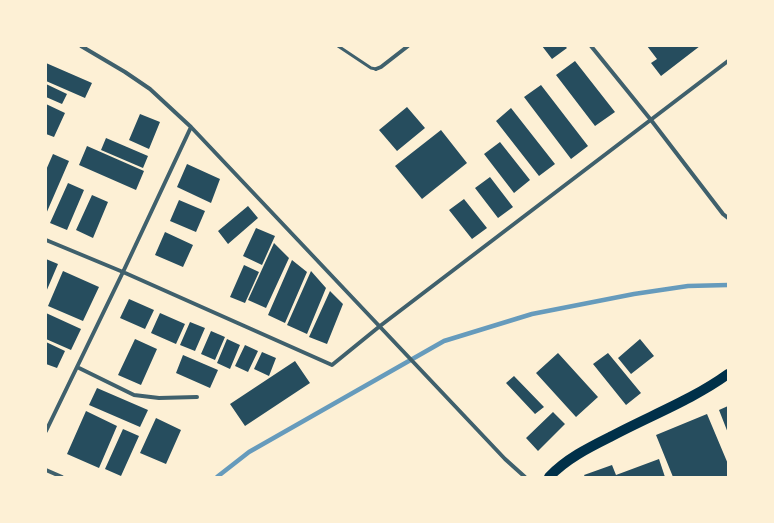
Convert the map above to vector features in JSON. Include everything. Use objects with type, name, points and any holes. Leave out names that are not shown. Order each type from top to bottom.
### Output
[{"type":"main road","points":[[549,477],[558,468],[582,451],[703,390],[728,374]]},
{"type":"street","points":[[81,46],[125,72],[150,89],[191,127],[505,459],[525,477]]},
{"type":"street","points":[[376,69],[381,67],[408,46]]},
{"type":"street","points":[[591,46],[651,120],[723,214],[728,218]]},
{"type":"street","points":[[46,240],[123,272],[332,365],[380,326],[728,61]]},
{"type":"street","points":[[46,432],[191,127]]},
{"type":"street","points":[[77,367],[134,395],[159,398],[197,397]]},
{"type":"street","points":[[46,470],[62,477]]},
{"type":"lane","points":[[338,46],[372,68],[376,69]]},
{"type":"building","points":[[542,46],[565,46],[567,48],[552,59]]},
{"type":"building","points":[[647,46],[700,46],[661,76],[651,63],[657,59]]},
{"type":"building","points":[[575,61],[615,112],[595,126],[556,75]]},
{"type":"building","points":[[46,63],[92,83],[85,98],[46,81]]},
{"type":"building","points":[[46,84],[67,94],[62,104],[46,97]]},
{"type":"building","points":[[541,85],[588,146],[571,159],[524,97]]},
{"type":"building","points":[[46,104],[65,113],[54,137],[46,134]]},
{"type":"building","points":[[407,107],[425,128],[397,151],[379,130]]},
{"type":"building","points":[[511,108],[555,164],[539,176],[496,121]]},
{"type":"building","points":[[140,114],[160,122],[149,149],[129,140]]},
{"type":"building","points":[[441,130],[467,163],[422,199],[395,166]]},
{"type":"building","points":[[106,138],[148,156],[143,168],[101,150]]},
{"type":"building","points":[[500,142],[530,180],[514,193],[484,154]]},
{"type":"building","points":[[87,146],[144,171],[136,190],[79,165]]},
{"type":"building","points":[[53,154],[69,161],[46,214],[46,170]]},
{"type":"building","points":[[187,164],[220,179],[211,203],[177,187]]},
{"type":"building","points":[[490,177],[513,207],[498,218],[475,188]]},
{"type":"building","points":[[68,183],[84,190],[67,230],[50,223]]},
{"type":"building","points":[[92,195],[108,202],[93,238],[76,230]]},
{"type":"building","points":[[464,199],[487,228],[472,239],[449,210]]},
{"type":"building","points":[[179,200],[205,211],[196,232],[170,221]]},
{"type":"building","points":[[248,206],[258,218],[228,244],[218,231]]},
{"type":"building","points":[[256,228],[275,236],[262,265],[243,256]]},
{"type":"building","points":[[165,232],[193,245],[183,267],[155,255]]},
{"type":"building","points":[[274,243],[289,258],[266,308],[248,300]]},
{"type":"building","points":[[46,259],[58,264],[46,292]]},
{"type":"building","points":[[292,260],[307,272],[285,323],[268,315]]},
{"type":"building","points":[[244,265],[259,272],[245,303],[230,297]]},
{"type":"building","points":[[63,271],[99,287],[83,321],[48,306]]},
{"type":"building","points":[[311,271],[326,288],[307,334],[287,325]]},
{"type":"building","points":[[330,291],[343,304],[327,344],[309,337]]},
{"type":"building","points":[[129,299],[154,310],[145,329],[120,318]]},
{"type":"building","points":[[46,313],[81,329],[71,350],[46,339]]},
{"type":"building","points":[[160,313],[185,324],[176,344],[151,333]]},
{"type":"building","points":[[190,322],[205,328],[195,351],[180,345]]},
{"type":"building","points":[[211,331],[225,337],[215,360],[201,354]]},
{"type":"building","points":[[135,339],[157,349],[141,385],[118,375]]},
{"type":"building","points":[[227,339],[240,345],[230,369],[217,363]]},
{"type":"building","points":[[640,339],[654,356],[631,374],[618,358]]},
{"type":"building","points":[[46,342],[65,351],[57,368],[46,364]]},
{"type":"building","points":[[245,345],[258,351],[248,372],[235,366]]},
{"type":"building","points":[[262,352],[276,358],[269,376],[254,369]]},
{"type":"building","points":[[558,353],[598,397],[576,417],[536,373]]},
{"type":"building","points":[[608,353],[641,393],[626,405],[593,364]]},
{"type":"building","points":[[183,355],[218,370],[210,388],[176,373]]},
{"type":"building","points":[[295,361],[310,383],[245,426],[230,404]]},
{"type":"building","points":[[514,376],[544,407],[535,414],[506,383]]},
{"type":"building","points":[[97,388],[148,410],[140,427],[89,405]]},
{"type":"building","points":[[728,406],[728,433],[719,410]]},
{"type":"building","points":[[86,411],[117,426],[99,468],[67,454]]},
{"type":"building","points":[[553,412],[565,424],[538,451],[526,438]]},
{"type":"building","points":[[707,414],[728,464],[728,477],[673,477],[656,435]]},
{"type":"building","points":[[156,418],[181,430],[166,464],[140,453]]},
{"type":"building","points":[[123,429],[139,436],[121,476],[105,469]]},
{"type":"building","points":[[659,459],[665,477],[585,477],[584,475],[612,465],[616,475]]},
{"type":"waterway","points":[[217,477],[249,452],[444,341],[532,314],[634,294],[688,286],[728,285]]}]
